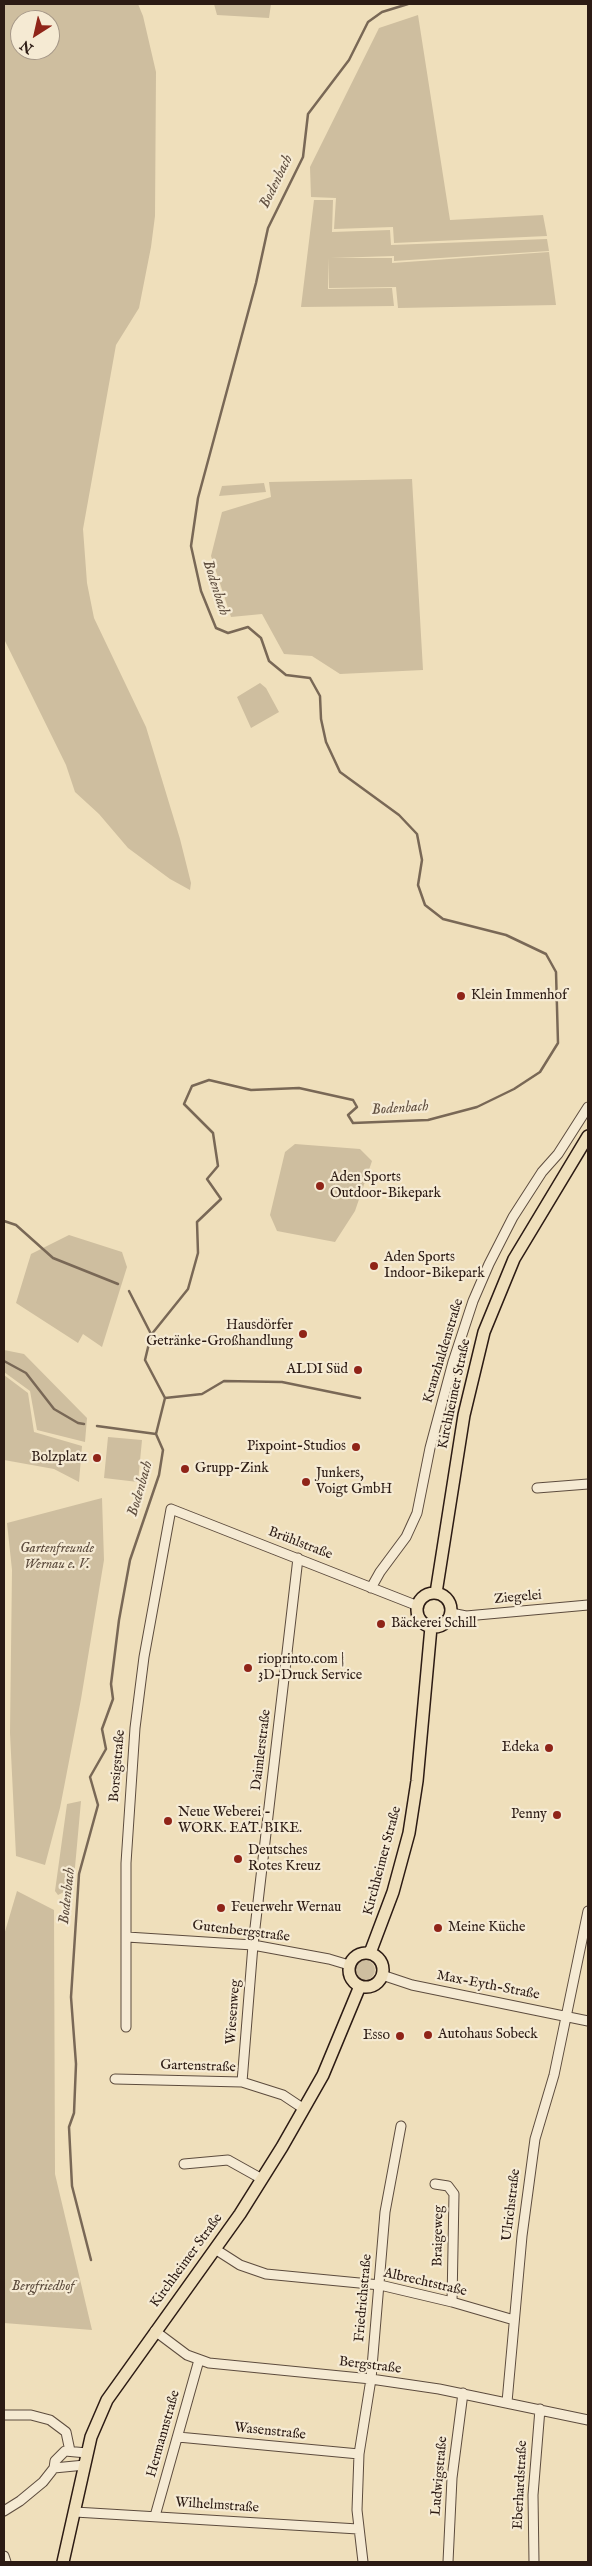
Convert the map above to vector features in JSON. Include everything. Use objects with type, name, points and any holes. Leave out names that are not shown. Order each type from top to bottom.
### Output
[{"type":"main road","name":"Kirchheimer Straße","points":[[436,1593],[464,1415],[484,1332],[514,1258],[588,1136]]},
{"type":"main road","points":[[436,1593],[447,1599],[451,1613],[445,1624],[431,1627],[420,1619],[418,1606],[426,1595],[436,1593]]},
{"type":"main road","name":"Kirchheimer Straße","points":[[370,1953],[393,1892],[409,1833],[416,1787],[431,1627]]},
{"type":"main road","points":[[370,1953],[380,1959],[382,1975],[380,1980],[371,1986],[360,1986],[352,1980],[349,1965],[357,1955],[370,1953]]},
{"type":"main road","name":"Kirchheimer Straße","points":[[63,2562],[91,2437],[107,2400],[154,2331],[215,2249],[262,2179],[323,2075],[360,1986]]},
{"type":"street","name":"Kranzhaldenstraße","points":[[371,1588],[380,1572],[406,1538],[417,1513],[430,1448],[453,1362],[473,1301],[489,1264],[513,1217],[542,1172],[558,1154],[588,1107]]},
{"type":"street","points":[[537,1488],[588,1484]]},
{"type":"street","name":"Brühlstraße","points":[[171,1509],[418,1606]]},
{"type":"street","name":"Borsigstraße","points":[[126,2028],[128,1807],[144,1657],[171,1509]]},
{"type":"street","name":"Daimlerstraße","points":[[253,1945],[298,1558]]},
{"type":"street","name":"Ziegelei","points":[[451,1613],[466,1616],[588,1605]]},
{"type":"street","name":"Ulrichstraße","points":[[507,2402],[514,2320],[535,2139],[554,2075],[588,1912]]},
{"type":"street","name":"Gutenbergstraße","points":[[127,1937],[253,1945],[329,1959],[349,1965]]},
{"type":"street","name":"Wiesenweg","points":[[242,2082],[253,1945]]},
{"type":"street","name":"Max-Eyth-Straße","points":[[382,1975],[412,1985],[588,2021]]},
{"type":"street","name":"Gartenstraße","points":[[114,2079],[242,2082],[283,2096],[304,2108]]},
{"type":"street","name":"Friedrichstraße","points":[[363,2562],[358,2529],[359,2454],[370,2379],[380,2285],[384,2212],[401,2126]]},
{"type":"street","points":[[184,2164],[228,2160],[262,2179]]},
{"type":"street","name":"Braigeweg","points":[[435,2184],[448,2186],[454,2194],[452,2302]]},
{"type":"street","name":"Albrechtstraße","points":[[215,2249],[240,2265],[266,2274],[380,2285],[452,2302],[514,2320]]},
{"type":"street","name":"Bergstraße","points":[[154,2331],[188,2355],[199,2360],[370,2379],[463,2393],[588,2420]]},
{"type":"street","name":"Hermannstraße","points":[[155,2516],[199,2360]]},
{"type":"street","name":"Ludwigstraße","points":[[448,2562],[452,2478],[463,2393]]},
{"type":"street","name":"Eberhardstraße","points":[[534,2562],[533,2495],[540,2409]]},
{"type":"street","points":[[4,2415],[31,2415],[50,2420],[66,2432],[70,2451]]},
{"type":"street","name":"Wasenstraße","points":[[178,2437],[359,2454]]},
{"type":"street","points":[[4,2511],[31,2493],[54,2468],[55,2461],[60,2455],[70,2451],[87,2452]]},
{"type":"street","points":[[54,2468],[85,2465]]},
{"type":"street","name":"Wilhelmstraße","points":[[75,2512],[358,2529]]},
{"type":"street","points":[[4,2556],[6,2562]]},
{"type":"green space","points":[[4,4],[138,4],[143,16],[156,72],[155,216],[139,308],[116,345],[83,529],[87,583],[94,618],[146,727],[180,839],[191,883],[190,890],[170,879],[128,848],[99,814],[75,792],[66,765],[4,639]]},
{"type":"green space","points":[[214,4],[271,4],[269,18],[217,15]]},
{"type":"green space","points":[[418,15],[450,220],[543,215],[547,236],[394,243],[393,227],[334,229],[336,198],[311,197],[310,167],[379,28]]},
{"type":"green space","points":[[314,200],[333,200],[332,232],[390,230],[391,245],[547,239],[549,251],[394,261],[394,256],[331,258],[392,258],[392,263],[549,252],[556,305],[398,308],[396,287],[329,288],[328,258],[328,289],[392,288],[394,306],[301,307]]},
{"type":"green space","points":[[412,479],[423,670],[340,674],[312,656],[284,654],[262,614],[231,617],[211,556],[222,512],[271,497],[269,482]]},
{"type":"green space","points":[[264,483],[266,492],[219,496],[222,486]]},
{"type":"green space","points":[[260,683],[266,688],[279,712],[251,728],[237,697]]},
{"type":"green space","name":"Aden Sports Outdoor-Bikepark","points":[[295,1144],[360,1149],[372,1161],[355,1211],[335,1242],[277,1231],[270,1215],[285,1152]]},
{"type":"green space","points":[[69,1235],[122,1252],[127,1267],[102,1347],[83,1334],[78,1343],[16,1303],[31,1254]]},
{"type":"green space","points":[[4,1350],[24,1354],[87,1418],[85,1442],[37,1430],[30,1391],[4,1372]]},
{"type":"green space","points":[[4,1375],[28,1393],[34,1432],[82,1446],[79,1482],[54,1469],[4,1460]]},
{"type":"green space","points":[[108,1437],[142,1440],[138,1482],[104,1478]]},
{"type":"green space","name":"Gartenfreunde Wernau e. V.","points":[[102,1498],[104,1560],[81,1699],[60,1808],[45,1865],[16,1856],[10,1733],[12,1570],[7,1523]]},
{"type":"green space","points":[[81,1801],[74,1878],[64,1892],[58,1895],[55,1891],[67,1804]]},
{"type":"green space","name":"Bergfriedhof","points":[[17,1891],[54,1910],[55,2174],[92,2330],[4,2323],[4,1935]]},
{"type":"green space","points":[[365,1960],[372,1963],[375,1970],[372,1977],[365,1980],[358,1977],[355,1970],[358,1963]]},
{"type":"waterway","name":"Bodenbach","points":[[91,2260],[72,2186],[69,2127],[74,2113],[76,2064],[71,1997],[79,1874],[98,1805],[90,1777],[106,1749],[102,1729],[113,1699],[111,1684],[119,1620],[130,1560],[159,1475],[163,1450],[156,1434],[165,1398],[145,1360],[151,1335],[188,1289],[198,1253],[197,1222],[221,1199],[207,1179],[218,1166],[213,1133],[184,1104],[192,1086],[209,1080],[251,1090],[299,1088],[353,1100],[357,1107],[348,1115],[353,1123],[428,1120],[477,1107],[514,1089],[540,1072],[558,1043],[556,972],[546,954],[506,935],[443,919],[425,905],[418,885],[422,860],[417,834],[399,815],[340,772],[326,742],[321,719],[320,696],[310,678],[286,675],[269,661],[261,638],[248,627],[228,633],[216,628],[201,591],[191,546],[198,498],[256,283],[268,228],[303,157],[308,114],[349,60],[368,22],[382,12],[408,4]]},
{"type":"waterway","points":[[4,1221],[16,1225],[53,1258],[118,1284]]},
{"type":"waterway","points":[[129,1291],[151,1334]]},
{"type":"waterway","points":[[4,1361],[26,1373],[54,1409],[78,1423],[84,1424]]},
{"type":"waterway","points":[[165,1398],[202,1394],[224,1381],[282,1382],[360,1398]]},
{"type":"waterway","points":[[97,1426],[156,1434]]},
{"type":"place","name":"Klein Immenhof","points":[[461,996]]},
{"type":"place","name":"Aden Sports Outdoor-Bikepark","points":[[320,1186]]},
{"type":"place","name":"Aden Sports Indoor-Bikepark","points":[[374,1266]]},
{"type":"place","name":"Hausdörfer Getränke-Großhandlung","points":[[303,1334]]},
{"type":"place","name":"ALDI Süd","points":[[358,1370]]},
{"type":"place","name":"Pixpoint-Studios","points":[[356,1447]]},
{"type":"place","name":"Bolzplatz","points":[[97,1458]]},
{"type":"place","name":"Grupp-Zink","points":[[185,1469]]},
{"type":"place","name":"Junkers, Voigt GmbH","points":[[306,1482]]},
{"type":"place","name":"Bäckerei Schill","points":[[381,1624]]},
{"type":"place","name":"rioprinto.com | 3D-Druck Service","points":[[248,1668]]},
{"type":"place","name":"Edeka","points":[[549,1748]]},
{"type":"place","name":"Penny","points":[[557,1815]]},
{"type":"place","name":"Neue Weberei - WORK. EAT. BIKE.","points":[[168,1821]]},
{"type":"place","name":"Deutsches Rotes Kreuz","points":[[238,1859]]},
{"type":"place","name":"Feuerwehr Wernau","points":[[221,1908]]},
{"type":"place","name":"Meine Küche","points":[[438,1928]]},
{"type":"place","name":"Autohaus Sobeck","points":[[428,2035]]},
{"type":"place","name":"Esso","points":[[400,2036]]}]
